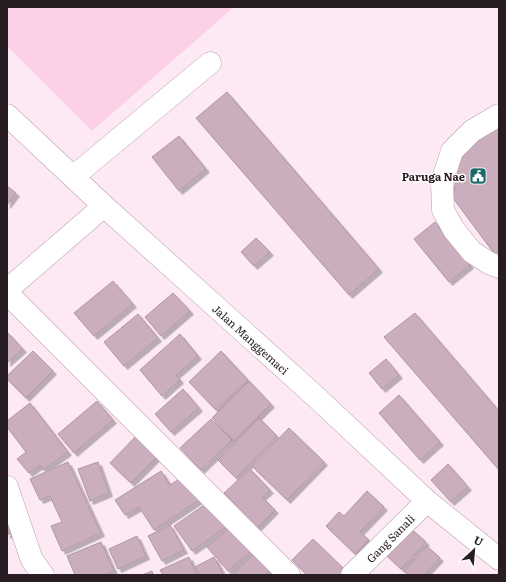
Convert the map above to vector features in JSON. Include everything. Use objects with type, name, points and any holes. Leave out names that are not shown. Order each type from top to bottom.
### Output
[{"type":"street","points":[[73,177],[210,63]]},
{"type":"street","name":"Jalan Manggemaci","points":[[7,115],[104,206],[315,396],[427,501],[499,559]]},
{"type":"street","points":[[499,116],[472,132],[452,151],[442,182],[443,210],[454,230],[472,252],[489,263],[499,267]]},
{"type":"street","points":[[104,206],[7,291],[288,575]]},
{"type":"street","points":[[7,488],[32,560],[43,575]]},
{"type":"street","name":"Gang Sanali","points":[[352,575],[427,501]]},
{"type":"shaded area","points":[[7,7],[234,7],[92,131],[7,46]]},
{"type":"building","points":[[227,92],[379,269],[349,295],[196,118]]},
{"type":"building","name":"Paruga Nae","points":[[499,126],[499,260],[453,198],[460,153]]},
{"type":"building","points":[[179,136],[206,169],[179,191],[152,157]]},
{"type":"building","points":[[7,186],[16,193],[7,205]]},
{"type":"building","points":[[435,222],[470,265],[449,282],[414,239]]},
{"type":"building","points":[[256,238],[270,252],[254,266],[241,252]]},
{"type":"building","points":[[113,281],[133,304],[94,336],[74,313]]},
{"type":"building","points":[[173,293],[190,311],[161,336],[145,317]]},
{"type":"building","points":[[415,313],[499,411],[499,470],[384,337]]},
{"type":"building","points":[[138,314],[158,338],[124,366],[104,342]]},
{"type":"building","points":[[7,332],[23,349],[7,363]]},
{"type":"building","points":[[180,334],[198,356],[176,375],[180,380],[162,396],[140,370]]},
{"type":"building","points":[[33,351],[53,371],[26,398],[7,379],[7,376]]},
{"type":"building","points":[[221,351],[248,380],[216,410],[189,382]]},
{"type":"building","points":[[386,359],[399,375],[382,389],[369,373]]},
{"type":"building","points":[[249,381],[271,404],[234,441],[212,418]]},
{"type":"building","points":[[183,389],[199,408],[171,432],[155,414]]},
{"type":"building","points":[[399,395],[440,442],[420,460],[379,413]]},
{"type":"building","points":[[97,401],[113,420],[74,453],[58,434]]},
{"type":"building","points":[[30,403],[68,452],[43,470],[40,465],[29,473],[17,459],[26,452],[7,427],[7,421]]},
{"type":"building","points":[[259,418],[277,436],[236,478],[218,460]]},
{"type":"building","points":[[211,419],[232,440],[201,470],[180,448]]},
{"type":"building","points":[[289,428],[324,462],[287,500],[252,466]]},
{"type":"building","points":[[141,431],[162,452],[131,483],[110,463]]},
{"type":"building","points":[[68,462],[101,533],[62,551],[51,526],[62,522],[50,496],[40,500],[30,479]]},
{"type":"building","points":[[98,462],[109,493],[90,501],[78,469]]},
{"type":"building","points":[[448,464],[468,487],[451,502],[431,480]]},
{"type":"building","points":[[250,469],[270,490],[262,497],[275,510],[257,528],[224,493]]},
{"type":"building","points":[[161,471],[170,485],[186,475],[201,499],[154,530],[139,507],[125,515],[115,500]]},
{"type":"building","points":[[367,491],[384,507],[360,532],[369,540],[355,554],[326,526],[339,512],[344,516]]},
{"type":"building","points":[[210,501],[228,526],[192,551],[174,526]]},
{"type":"building","points":[[7,510],[16,530],[7,535]]},
{"type":"building","points":[[235,523],[256,547],[228,571],[207,547]]},
{"type":"building","points":[[170,525],[184,550],[162,561],[148,536]]},
{"type":"building","points":[[409,527],[426,542],[401,569],[384,553]]},
{"type":"building","points":[[137,536],[146,556],[118,569],[109,549]]},
{"type":"building","points":[[313,539],[345,570],[339,575],[307,575],[292,560]]},
{"type":"building","points":[[101,542],[114,571],[104,575],[75,575],[67,556]]},
{"type":"building","points":[[427,546],[440,558],[424,575],[408,575],[404,571]]},
{"type":"building","points":[[260,548],[276,565],[265,575],[232,575]]},
{"type":"building","points":[[189,557],[197,575],[163,575],[160,570]]},
{"type":"building","points":[[214,557],[224,575],[199,575],[195,567]]},
{"type":"building","points":[[152,571],[153,575],[142,575]]},
{"type":"place","name":"Paruga Nae","points":[[478,176]]}]
